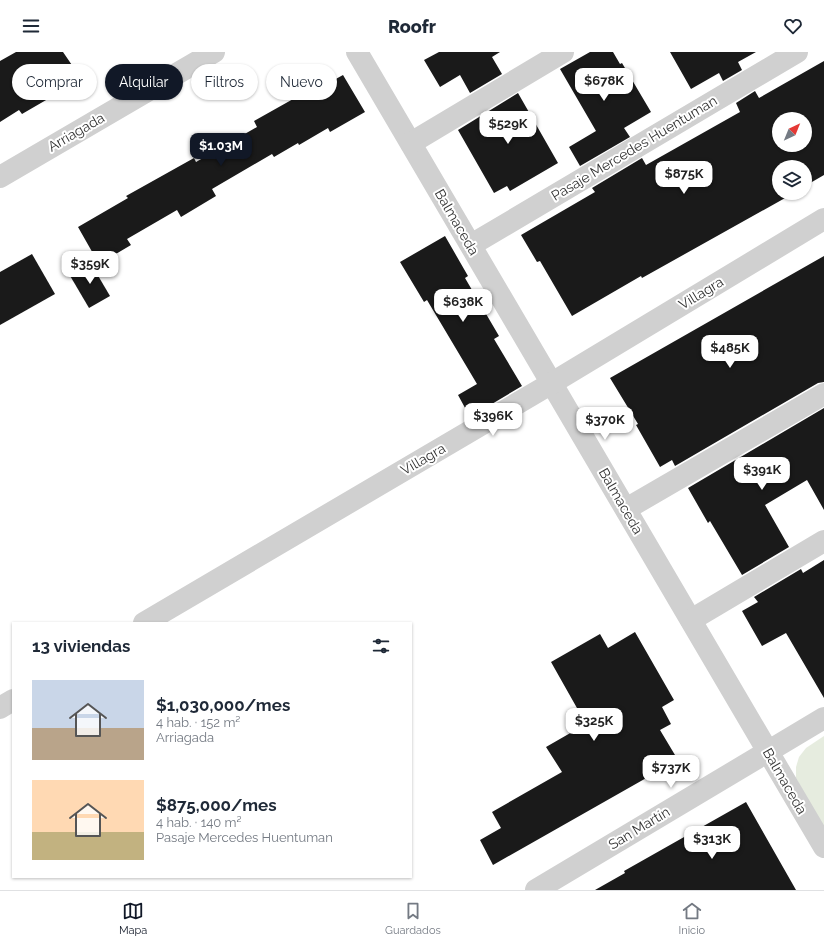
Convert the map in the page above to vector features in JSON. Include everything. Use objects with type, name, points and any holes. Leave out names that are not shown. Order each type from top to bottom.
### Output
[{"type":"street","name":"Arriagada","points":[[0,177],[214,52]]},
{"type":"street","name":"Balmaceda","points":[[358,52],[824,847]]},
{"type":"street","points":[[411,143],[563,52]]},
{"type":"street","name":"Pasaje Mercedes Huentuman","points":[[471,245],[797,52]]},
{"type":"street","name":"Villagra","points":[[146,622],[552,383],[824,219]]},
{"type":"street","points":[[626,509],[824,394]]},
{"type":"street","points":[[691,620],[824,541]]},
{"type":"street","points":[[0,708],[12,701]]},
{"type":"street","name":"San Martín","points":[[536,890],[824,718]]},
{"type":"shaded area","points":[[824,736],[824,829],[796,778],[796,767],[799,757],[806,748]]},
{"type":"building","points":[[16,52],[63,52],[71,64],[12,64],[12,100],[46,100],[22,114],[19,110],[0,122],[0,61]]},
{"type":"building","points":[[439,52],[500,52],[492,57],[502,74],[470,93],[460,75],[440,87],[424,60]]},
{"type":"building","points":[[590,52],[613,52],[620,64],[622,63],[651,112],[624,128],[630,137],[580,166],[569,147],[596,131],[560,69]]},
{"type":"building","points":[[670,52],[756,52],[738,62],[742,70],[723,81],[719,73],[691,89]]},
{"type":"building","points":[[824,61],[824,175],[812,182],[812,160],[772,160],[772,200],[781,200],[642,278],[641,276],[572,316],[540,261],[537,262],[521,235],[595,192],[592,188],[642,158],[646,165],[740,112],[736,103],[755,91],[759,98]]},
{"type":"building","points":[[343,75],[365,112],[330,132],[328,128],[299,145],[298,143],[274,157],[272,154],[212,189],[216,196],[181,217],[177,210],[127,239],[131,245],[99,264],[78,227],[128,198],[126,196],[194,158],[196,162],[257,127],[254,121],[291,100],[337,100],[337,78]]},
{"type":"building","points":[[518,93],[558,163],[510,191],[507,186],[494,193],[458,130]]},
{"type":"building","points":[[445,236],[468,276],[465,278],[499,336],[494,339],[522,386],[470,417],[458,395],[477,384],[427,300],[424,302],[400,262]]},
{"type":"building","points":[[32,254],[55,294],[0,325],[0,272]]},
{"type":"building","points":[[824,256],[824,382],[818,383],[675,466],[672,460],[660,467],[636,425],[638,424],[610,378]]},
{"type":"building","points":[[90,262],[110,296],[89,308],[69,274]]},
{"type":"building","points":[[824,408],[824,510],[807,480],[765,505],[789,547],[742,575],[710,521],[708,523],[688,488]]},
{"type":"building","points":[[824,560],[824,698],[786,633],[762,646],[742,611],[758,602],[754,597],[801,569],[803,573]]},
{"type":"building","points":[[635,632],[674,700],[662,707],[671,724],[660,730],[678,760],[493,865],[480,840],[501,828],[492,812],[562,772],[546,747],[586,724],[551,662],[600,634],[608,648]]},
{"type":"building","points":[[746,802],[796,890],[595,890],[625,873],[624,871]]}]
